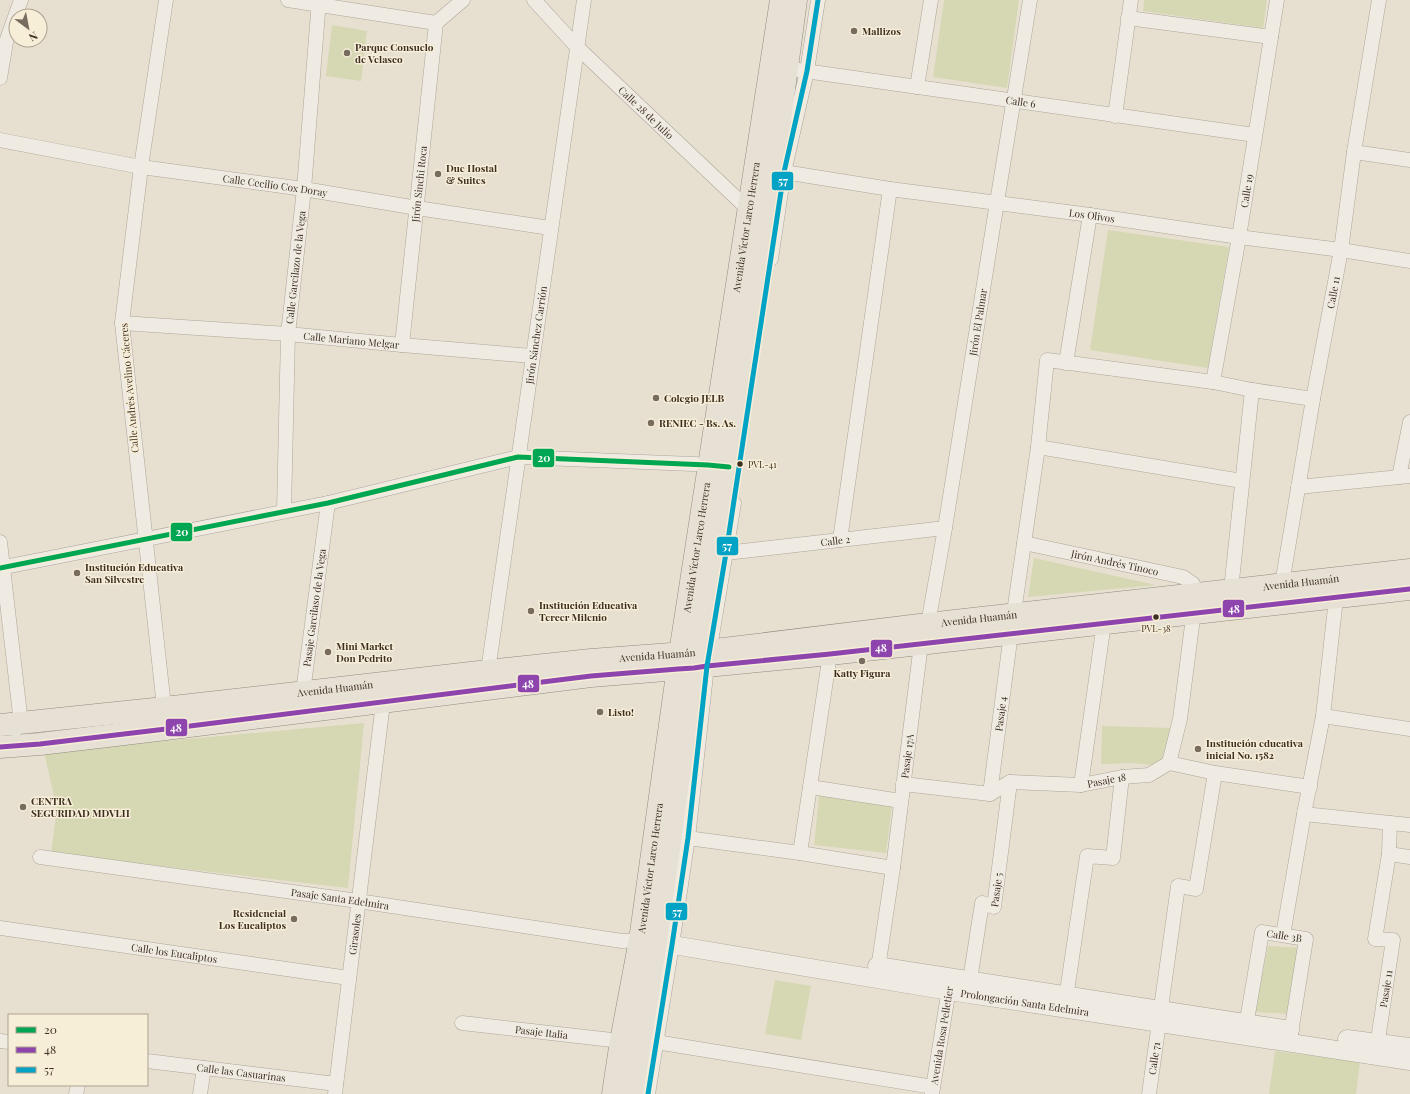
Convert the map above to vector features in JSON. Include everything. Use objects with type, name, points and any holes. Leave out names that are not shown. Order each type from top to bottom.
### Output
[{"type":"main road","name":"Avenida Víctor Larco Herrera","points":[[613,1094],[621,1041],[657,937],[667,802],[678,728],[695,660],[719,466],[758,211],[781,0]]},
{"type":"main road","name":"Avenida Víctor Larco Herrera","points":[[758,211],[779,172],[797,70],[796,0]]},
{"type":"main road","name":"Avenida Huamán","points":[[0,750],[166,729],[304,702],[491,679],[591,668],[695,660],[830,654],[921,644],[1013,624],[1338,588],[1410,570]]},
{"type":"main road","name":"Avenida Huamán","points":[[695,660],[928,624],[1104,623],[1195,604],[1231,590],[1282,584],[1338,588],[1410,589]]},
{"type":"main road","name":"Avenida Huamán","points":[[10,724],[164,708],[304,702],[383,703],[491,679]]},
{"type":"main road","name":"Avenida Víctor Larco Herrera","points":[[632,1094],[657,937],[679,836],[667,802]]},
{"type":"street","points":[[0,78],[3,41],[21,0]]},
{"type":"street","name":"Calle Andrés Avelino Cáceres","points":[[166,0],[141,167],[122,323],[144,541],[166,729]]},
{"type":"street","points":[[288,0],[319,2],[436,23],[463,0]]},
{"type":"street","name":"Calle 28 de Julio","points":[[534,0],[577,48],[758,211]]},
{"type":"street","name":"Jirón Sánchez Carrión","points":[[491,679],[518,457],[584,0]]},
{"type":"street","name":"Avenida Víctor Larco Herrera","points":[[797,70],[818,0]]},
{"type":"street","points":[[917,87],[931,0]]},
{"type":"street","name":"Jirón El Palmar","points":[[921,644],[928,624],[945,528],[1030,0]]},
{"type":"street","points":[[1115,116],[1131,0]]},
{"type":"street","name":"Calle 19","points":[[1213,382],[1277,0]]},
{"type":"street","name":"Calle 11","points":[[1282,584],[1340,250],[1354,152],[1379,0]]},
{"type":"street","name":"Calle Garcilazo de la Vega","points":[[284,511],[288,334],[304,189],[319,2]]},
{"type":"street","points":[[1128,18],[1271,37]]},
{"type":"street","name":"Jirón Sinchi Roca","points":[[402,345],[436,23]]},
{"type":"street","name":"Calle 6","points":[[797,70],[1255,135]]},
{"type":"street","name":"Calle Cecilio Cox Doray","points":[[0,140],[141,167],[304,189],[550,228]]},
{"type":"street","points":[[1354,152],[1410,160]]},
{"type":"street","name":"Avenida Víctor Larco Herrera","points":[[679,836],[695,660],[726,553],[779,172]]},
{"type":"street","name":"Los Olivos","points":[[779,172],[890,189],[997,202],[1410,261]]},
{"type":"street","points":[[840,540],[890,189]]},
{"type":"street","points":[[1090,215],[1066,363],[1213,382],[1313,400]]},
{"type":"street","name":"Calle Mariano Melgar","points":[[122,323],[288,334],[532,356]]},
{"type":"street","name":"Pasaje 4","points":[[990,794],[1038,447],[1047,360],[1066,363]]},
{"type":"street","points":[[1231,590],[1252,390]]},
{"type":"street","points":[[1298,487],[1405,476],[1410,422]]},
{"type":"street","points":[[1038,447],[1242,481]]},
{"type":"street","points":[[1,568],[144,541],[328,503],[518,457],[719,466]]},
{"type":"street","name":"Pasaje Garcilaso de la Vega","points":[[304,702],[328,503]]},
{"type":"street","name":"Calle 2","points":[[726,553],[945,528]]},
{"type":"street","points":[[0,542],[10,724],[0,750]]},
{"type":"street","name":"Jirón Andrés Tinoco","points":[[1024,543],[1184,577],[1193,584],[1195,604]]},
{"type":"street","points":[[1283,935],[1323,716],[1338,588]]},
{"type":"street","points":[[1195,604],[1180,719],[1169,763],[1215,773],[1310,787]]},
{"type":"street","points":[[1081,785],[1104,623]]},
{"type":"street","name":"Pasaje 17A","points":[[877,973],[893,868],[921,644]]},
{"type":"street","points":[[800,853],[830,654]]},
{"type":"street","name":"Girasoles","points":[[336,1089],[383,703]]},
{"type":"street","points":[[1323,716],[1410,729]]},
{"type":"street","name":"Pasaje 18","points":[[1010,782],[1081,785],[1122,777],[1149,775],[1169,763]]},
{"type":"street","name":"Calle 71","points":[[1149,1094],[1178,886],[1196,889],[1215,773]]},
{"type":"street","points":[[1065,1002],[1087,856],[1113,858],[1122,777]]},
{"type":"street","points":[[903,784],[990,794],[1010,782]]},
{"type":"street","name":"Pasaje 5","points":[[970,980],[982,904],[994,907],[1010,782]]},
{"type":"street","points":[[810,787],[901,801]]},
{"type":"street","points":[[1304,814],[1410,825]]},
{"type":"street","points":[[1390,823],[1388,854],[1410,857]]},
{"type":"street","points":[[679,836],[893,868]]},
{"type":"street","name":"Pasaje 11","points":[[1377,1050],[1392,940],[1375,939],[1388,854]]},
{"type":"street","name":"Pasaje Santa Edelmira","points":[[40,857],[358,901],[622,941],[657,937]]},
{"type":"street","name":"Calle los Eucaliptos","points":[[0,928],[349,978]]},
{"type":"street","name":"Calle 3B","points":[[1246,1029],[1262,932],[1283,935],[1306,939],[1290,1036]]},
{"type":"street","name":"Avenida Víctor Larco Herrera","points":[[648,1094],[656,1042],[657,937]]},
{"type":"street","name":"Prolongación Santa Edelmira","points":[[657,937],[877,973],[1377,1050],[1410,1061]]},
{"type":"street","name":"Prolongación Santa Edelmira","points":[[950,984],[970,980],[1065,1002]]},
{"type":"street","name":"Avenida Rosa Pelletier","points":[[932,1090],[950,984]]},
{"type":"street","name":"Pasaje Italia","points":[[462,1023],[621,1041]]},
{"type":"street","points":[[656,1042],[932,1090]]},
{"type":"street","name":"Prolongación Santa Edelmira","points":[[1377,1050],[1410,1047]]},
{"type":"street","name":"Calle las Casuarinas","points":[[148,1060],[336,1089]]},
{"type":"street","points":[[200,1094],[204,1068]]},
{"type":"green space","points":[[944,0],[1019,0],[1007,88],[933,77]]},
{"type":"green space","points":[[1144,0],[1267,0],[1263,28],[1143,11]]},
{"type":"green space","name":"Parque Consuelo de Velasco","points":[[332,25],[367,31],[361,81],[326,76]]},
{"type":"green space","points":[[1108,230],[1229,247],[1208,368],[1090,350]]},
{"type":"green space","points":[[1034,558],[1156,585],[1028,597]]},
{"type":"green space","points":[[364,723],[348,888],[51,853],[57,809],[44,752]]},
{"type":"green space","points":[[1102,726],[1174,728],[1165,759],[1153,765],[1131,763],[1101,764]]},
{"type":"green space","points":[[819,796],[892,805],[886,853],[814,845]]},
{"type":"green space","points":[[1268,946],[1302,948],[1290,1014],[1255,1012]]},
{"type":"green space","points":[[775,980],[811,986],[801,1040],[765,1034]]},
{"type":"green space","points":[[1275,1051],[1360,1062],[1356,1094],[1269,1094]]},
{"type":"transit line","name":"57","points":[[648,1094],[688,838],[707,666],[726,553],[784,172],[807,71],[818,0]]},
{"type":"transit line","name":"20","points":[[0,568],[328,503],[518,457],[729,467]]},
{"type":"transit line","name":"48","points":[[0,747],[40,744],[166,729],[591,676],[694,668],[830,654],[1410,589]]},
{"type":"place","name":"Mallizos","points":[[854,31]]},
{"type":"place","name":"Parque Consuelo de Velasco","points":[[347,53]]},
{"type":"place","name":"Due Hostal & Suites","points":[[438,174]]},
{"type":"place","name":"Colegio JELB","points":[[656,398]]},
{"type":"place","name":"RENIEC - Bs. As.","points":[[651,423]]},
{"type":"place","name":"PVL-41","points":[[740,464]]},
{"type":"place","name":"Institución Educativa San Silvestre","points":[[77,573]]},
{"type":"place","name":"Institución Educativa Tercer Milenio","points":[[531,611]]},
{"type":"place","name":"PVL-38","points":[[1156,617]]},
{"type":"place","name":"Mini Market Don Pedrito","points":[[328,652]]},
{"type":"place","name":"Katty Figura","points":[[862,661]]},
{"type":"place","name":"Listo!","points":[[600,712]]},
{"type":"place","name":"Institución educativa inicial No. 1582","points":[[1198,749]]},
{"type":"place","name":"CENTRA SEGURIDAD MDVLH","points":[[23,807]]},
{"type":"place","name":"Residencial Los Eucaliptos","points":[[294,919]]}]
